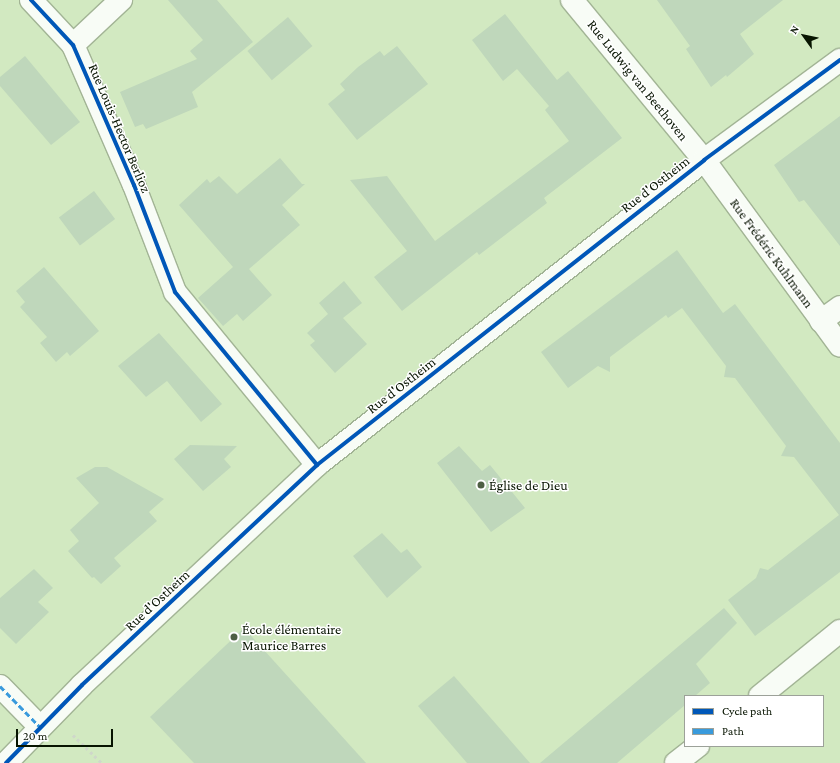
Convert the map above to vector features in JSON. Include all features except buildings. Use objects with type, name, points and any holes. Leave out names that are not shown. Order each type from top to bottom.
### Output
[{"type":"street","name":"Rue Louis-Hector Berlioz","points":[[31,0],[73,45],[134,185],[175,292],[317,465]]},
{"type":"street","points":[[73,45],[121,0]]},
{"type":"street","name":"Rue Ludwig van Beethoven","points":[[572,0],[704,160]]},
{"type":"street","name":"Rue d'Ostheim","points":[[6,763],[46,721],[317,465],[704,160],[840,60]]},
{"type":"street","name":"Rue Frédéric Kuhlmann","points":[[704,160],[840,346]]},
{"type":"street","points":[[822,321],[840,307]]},
{"type":"street","points":[[761,695],[840,631]]},
{"type":"street","points":[[0,686],[46,721]]},
{"type":"street","points":[[676,763],[697,747]]},
{"type":"path","points":[[46,721],[102,763]]},
{"type":"marked path","points":[[0,686],[40,727]]},
{"type":"cycle path","points":[[31,0],[73,45],[134,185],[175,292],[317,465]]},
{"type":"cycle path","points":[[6,763],[82,685],[317,465],[704,160],[840,60]]},
{"type":"place","name":"Église de Dieu","points":[[481,485]]},
{"type":"place","name":"École élémentaire Maurice Barres","points":[[234,637]]}]
